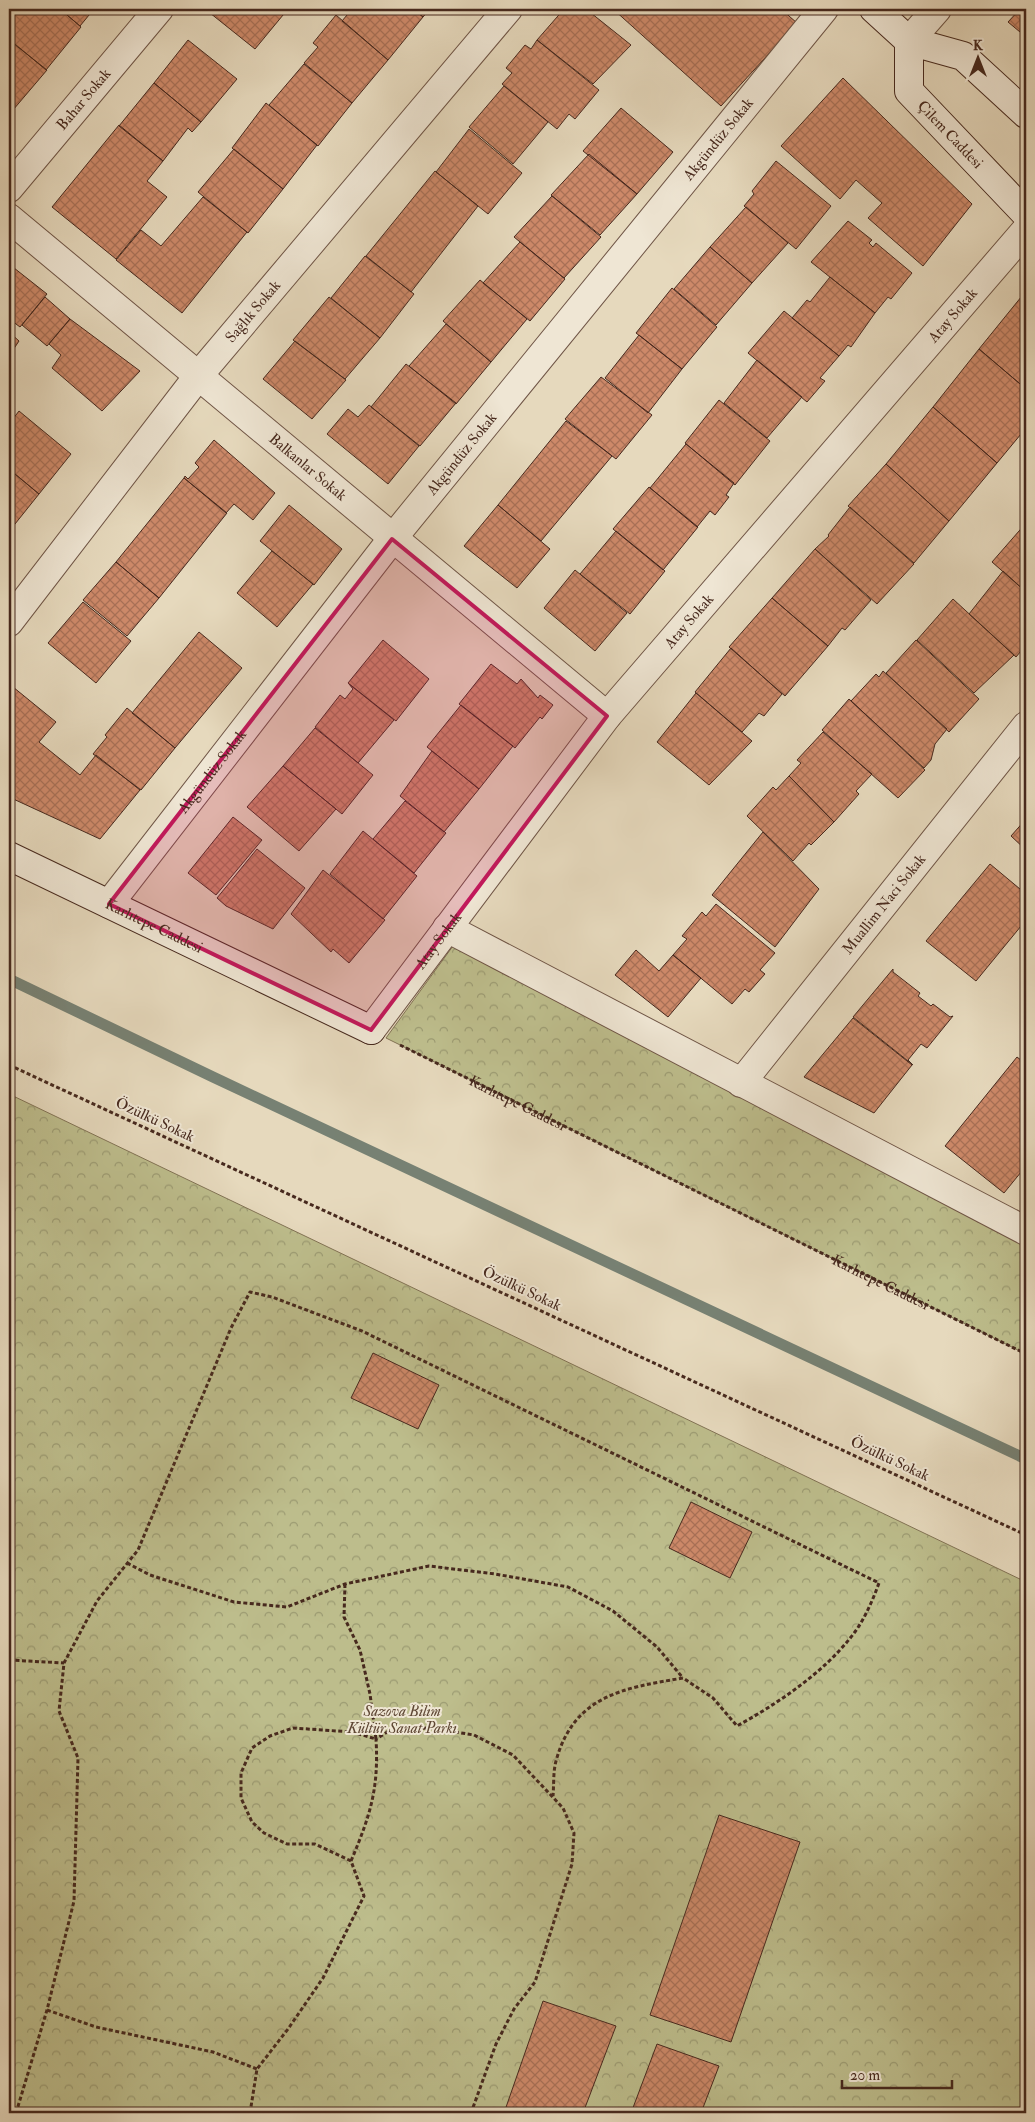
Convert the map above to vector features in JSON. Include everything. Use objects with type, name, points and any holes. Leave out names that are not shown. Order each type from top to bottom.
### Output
[{"type":"street","name":"Bahar Sokak","points":[[9,188],[159,9]]},
{"type":"street","name":"Sağlık Sokak","points":[[9,622],[199,374],[508,9]]},
{"type":"street","name":"Akgündüz Sokak","points":[[109,904],[392,539],[824,9]]},
{"type":"street","points":[[874,9],[909,41],[963,56],[1026,114]]},
{"type":"street","points":[[909,41],[936,9]]},
{"type":"street","name":"Çilem Caddesi","points":[[909,41],[910,91],[1026,214]]},
{"type":"street","name":"Balkanlar Sokak","points":[[9,218],[199,374],[392,539],[608,716]]},
{"type":"street","name":"Atay Sokak","points":[[371,1030],[608,716],[1026,230]]},
{"type":"street","name":"Muallim Naci Sokak","points":[[741,1083],[1026,726]]},
{"type":"street","name":"Karlıtepe Caddesi","points":[[9,856],[371,1030]]},
{"type":"street","points":[[448,928],[1026,1231]]},
{"type":"path","name":"Karlıtepe Caddesi","points":[[371,1030],[1026,1354]]},
{"type":"path","name":"Özülkü Sokak","points":[[9,1065],[1026,1535]]},
{"type":"path","points":[[16,2113],[47,2010],[74,1901],[78,1758],[59,1711],[64,1663],[97,1601],[138,1550],[231,1328],[250,1292],[272,1297],[362,1331],[879,1583],[870,1608],[851,1638],[803,1684],[763,1712],[737,1726],[712,1698],[683,1678],[657,1647],[613,1611],[568,1587],[495,1574],[428,1566],[345,1584],[286,1608],[234,1602],[150,1575],[128,1563]]},
{"type":"path","points":[[250,2113],[257,2069],[288,2029],[322,1978],[348,1931],[364,1896],[351,1861],[370,1815],[377,1766],[376,1739],[370,1694],[360,1650],[344,1617],[345,1584]]},
{"type":"path","points":[[9,1660],[64,1663]]},
{"type":"path","points":[[553,1796],[555,1763],[573,1722],[599,1700],[623,1690],[683,1678]]},
{"type":"path","points":[[351,1861],[315,1844],[288,1844],[264,1833],[252,1822],[241,1798],[241,1773],[252,1748],[270,1736],[293,1728],[352,1732],[376,1739],[392,1729],[430,1728],[474,1735],[513,1755],[563,1808],[574,1833],[572,1864],[534,1982],[514,2009],[496,2044],[470,2113]]},
{"type":"path","points":[[47,2010],[96,2027],[213,2052],[257,2069]]},
{"type":"highlighted area","points":[[392,539],[607,716],[371,1030],[109,904]]},
{"type":"green space","points":[[453,946],[1026,1242],[1026,1354],[386,1038]]},
{"type":"green space","name":"Sazova Bilim Kültür Sanat Parkı","points":[[9,1094],[1026,1582],[1026,2113],[9,2113]]},
{"type":"building","points":[[15,9],[60,9],[81,27],[46,70],[9,39],[9,16]]},
{"type":"building","points":[[60,9],[94,9],[80,26]]},
{"type":"building","points":[[213,9],[288,9],[255,49],[210,13]]},
{"type":"building","points":[[352,9],[413,9],[423,17],[388,60],[342,21]]},
{"type":"building","points":[[414,9],[430,9],[423,17]]},
{"type":"building","points":[[564,9],[586,9],[631,45],[593,84],[537,40]]},
{"type":"building","points":[[613,9],[781,9],[797,23],[721,106]]},
{"type":"building","points":[[1020,9],[1026,9],[1026,37],[1008,22]]},
{"type":"building","points":[[336,15],[388,60],[352,103],[304,63],[318,47],[313,43]]},
{"type":"building","points":[[9,40],[47,70],[13,110],[9,106]]},
{"type":"building","points":[[188,40],[237,79],[201,122],[154,83]]},
{"type":"building","points":[[537,40],[599,90],[575,119],[569,114],[557,129],[502,84],[512,73],[506,68],[525,45],[531,49]]},
{"type":"building","points":[[304,64],[352,103],[318,146],[269,105]]},
{"type":"building","points":[[843,78],[972,204],[923,266],[868,218],[882,203],[856,180],[840,199],[781,146]]},
{"type":"building","points":[[154,83],[201,122],[192,132],[188,128],[163,161],[119,126]]},
{"type":"building","points":[[504,86],[548,122],[513,164],[469,127]]},
{"type":"building","points":[[266,103],[317,145],[283,189],[232,148]]},
{"type":"building","points":[[621,108],[673,152],[637,194],[583,151]]},
{"type":"building","points":[[119,125],[163,161],[147,181],[167,197],[116,259],[52,207]]},
{"type":"building","points":[[469,129],[522,173],[488,214],[436,172]]},
{"type":"building","points":[[234,149],[283,189],[248,233],[198,192]]},
{"type":"building","points":[[589,154],[637,194],[600,235],[551,195]]},
{"type":"building","points":[[776,161],[831,206],[796,249],[744,206],[754,194],[752,191]]},
{"type":"building","points":[[435,171],[478,206],[411,292],[366,256]]},
{"type":"building","points":[[552,196],[601,237],[564,278],[514,237]]},
{"type":"building","points":[[203,197],[247,232],[182,313],[116,260],[141,230],[161,246]]},
{"type":"building","points":[[746,207],[788,243],[752,283],[710,247]]},
{"type":"building","points":[[848,221],[872,240],[869,243],[873,247],[876,243],[912,273],[891,299],[888,297],[875,313],[811,262]]},
{"type":"building","points":[[520,242],[565,279],[530,321],[483,283]]},
{"type":"building","points":[[710,247],[752,283],[716,325],[674,289]]},
{"type":"building","points":[[365,256],[414,294],[380,338],[331,298]]},
{"type":"building","points":[[9,264],[47,294],[20,327],[12,321],[9,324]]},
{"type":"building","points":[[830,277],[875,313],[851,347],[848,345],[839,356],[792,318],[807,300],[810,302]]},
{"type":"building","points":[[480,280],[527,319],[491,362],[443,321]]},
{"type":"building","points":[[672,288],[717,327],[682,369],[636,333]]},
{"type":"building","points":[[1026,291],[1026,389],[979,349]]},
{"type":"building","points":[[45,297],[70,319],[47,346],[22,325]]},
{"type":"building","points":[[329,297],[380,338],[345,379],[293,340]]},
{"type":"building","points":[[784,311],[839,356],[820,378],[825,381],[807,402],[748,353]]},
{"type":"building","points":[[70,319],[140,371],[102,411],[52,368],[61,355],[49,344]]},
{"type":"building","points":[[446,324],[491,362],[456,404],[409,366]]},
{"type":"building","points":[[9,332],[19,341],[9,356]]},
{"type":"building","points":[[639,335],[682,369],[648,413],[605,378]]},
{"type":"building","points":[[295,341],[346,380],[312,419],[263,379]]},
{"type":"building","points":[[979,349],[1026,389],[1026,428],[997,463],[933,407]]},
{"type":"building","points":[[757,360],[802,397],[767,438],[724,403]]},
{"type":"building","points":[[406,364],[456,403],[420,446],[371,407]]},
{"type":"building","points":[[601,377],[652,415],[616,459],[565,419]]},
{"type":"building","points":[[719,400],[770,441],[735,485],[685,443]]},
{"type":"building","points":[[369,405],[419,446],[388,484],[327,434],[348,409],[358,417]]},
{"type":"building","points":[[933,407],[997,463],[949,521],[886,464]]},
{"type":"building","points":[[19,411],[71,454],[39,494],[9,469],[9,424]]},
{"type":"building","points":[[566,421],[612,456],[541,541],[498,505]]},
{"type":"building","points":[[214,440],[275,493],[253,520],[234,504],[226,513],[184,478],[185,476],[188,479],[199,467],[195,463]]},
{"type":"building","points":[[686,444],[734,483],[726,495],[729,497],[715,515],[710,511],[697,527],[650,488]]},
{"type":"building","points":[[886,464],[949,521],[914,563],[848,506]]},
{"type":"building","points":[[9,469],[39,494],[11,529],[9,527]]},
{"type":"building","points":[[184,478],[227,513],[159,598],[116,562]]},
{"type":"building","points":[[649,487],[698,527],[663,570],[613,529]]},
{"type":"building","points":[[289,505],[342,549],[314,585],[260,541]]},
{"type":"building","points":[[498,505],[550,549],[517,588],[464,546]]},
{"type":"building","points":[[850,507],[914,564],[877,604],[815,549],[829,536]]},
{"type":"building","points":[[1026,523],[1026,592],[992,562]]},
{"type":"building","points":[[616,531],[665,571],[630,614],[580,574]]},
{"type":"building","points":[[815,549],[871,600],[845,630],[842,628],[828,646],[772,598]]},
{"type":"building","points":[[272,551],[313,584],[277,627],[237,593]]},
{"type":"building","points":[[116,562],[159,598],[127,636],[83,600]]},
{"type":"building","points":[[575,570],[627,613],[595,651],[544,608]]},
{"type":"building","points":[[1003,571],[1026,592],[1026,645],[1016,657],[969,614]]},
{"type":"building","points":[[772,598],[828,646],[785,696],[729,647]]},
{"type":"building","points":[[953,599],[1014,655],[974,693],[917,640]]},
{"type":"building","points":[[83,602],[131,641],[96,683],[48,643]]},
{"type":"building","points":[[199,632],[242,668],[175,748],[132,713]]},
{"type":"building","points":[[383,640],[429,679],[396,721],[348,683]]},
{"type":"building","points":[[916,640],[979,699],[949,732],[886,673]]},
{"type":"building","points":[[731,648],[782,694],[764,716],[759,713],[742,732],[695,692]]},
{"type":"building","points":[[491,664],[517,684],[521,679],[538,698],[540,695],[553,705],[542,719],[540,717],[515,748],[459,704]]},
{"type":"building","points":[[883,671],[947,729],[935,744],[931,760],[924,768],[851,701],[876,674],[879,677]]},
{"type":"building","points":[[349,684],[394,720],[358,763],[315,727],[340,695],[345,699],[353,689]]},
{"type":"building","points":[[13,687],[56,722],[39,742],[80,775],[96,755],[140,790],[100,839],[9,797],[9,693]]},
{"type":"building","points":[[696,693],[752,741],[709,785],[657,742]]},
{"type":"building","points":[[849,699],[925,770],[898,798],[822,730]]},
{"type":"building","points":[[461,705],[513,746],[479,789],[427,747]]},
{"type":"building","points":[[127,708],[175,748],[141,790],[93,754],[107,737],[105,735]]},
{"type":"building","points":[[315,728],[373,775],[342,814],[283,766]]},
{"type":"building","points":[[823,732],[872,774],[856,791],[859,794],[834,822],[789,776],[801,763],[797,760]]},
{"type":"building","points":[[432,751],[479,789],[444,832],[400,796]]},
{"type":"building","points":[[283,766],[336,809],[299,851],[247,807]]},
{"type":"building","points":[[789,776],[834,822],[811,845],[809,843],[793,861],[747,816],[773,787],[776,790]]},
{"type":"building","points":[[405,801],[446,833],[414,873],[373,839]]},
{"type":"building","points":[[233,817],[262,840],[216,895],[188,873]]},
{"type":"building","points":[[1026,819],[1026,850],[1011,836]]},
{"type":"building","points":[[363,831],[417,876],[383,919],[330,874]]},
{"type":"building","points":[[763,832],[819,889],[775,947],[712,895]]},
{"type":"building","points":[[257,849],[305,888],[273,929],[226,906],[217,898]]},
{"type":"building","points":[[990,864],[1026,894],[1026,920],[976,981],[926,941]]},
{"type":"building","points":[[323,870],[385,920],[349,963],[333,949],[331,952],[291,914]]},
{"type":"building","points":[[716,904],[775,953],[760,970],[765,974],[749,992],[745,989],[732,1004],[673,955],[687,939],[682,936],[702,912],[706,916]]},
{"type":"building","points":[[636,950],[659,971],[673,955],[701,978],[668,1017],[615,975]]},
{"type":"building","points":[[893,969],[893,972],[920,993],[918,996],[931,1006],[933,1004],[950,1017],[953,1016],[927,1048],[921,1044],[908,1060],[913,1065],[853,1017]]},
{"type":"building","points":[[853,1018],[912,1065],[874,1113],[804,1077]]},
{"type":"building","points":[[1017,1057],[1026,1064],[1026,1166],[1004,1193],[945,1146]]},
{"type":"building","points":[[373,1353],[439,1385],[418,1429],[351,1398]]},
{"type":"building","points":[[691,1502],[752,1532],[730,1578],[669,1548]]},
{"type":"building","points":[[719,1815],[800,1842],[731,2042],[650,2015]]},
{"type":"building","points":[[543,2001],[616,2026],[583,2113],[504,2113]]},
{"type":"building","points":[[657,2044],[719,2066],[701,2113],[631,2113]]},
{"type":"waterway","points":[[9,979],[213,1077],[1026,1459]]}]
